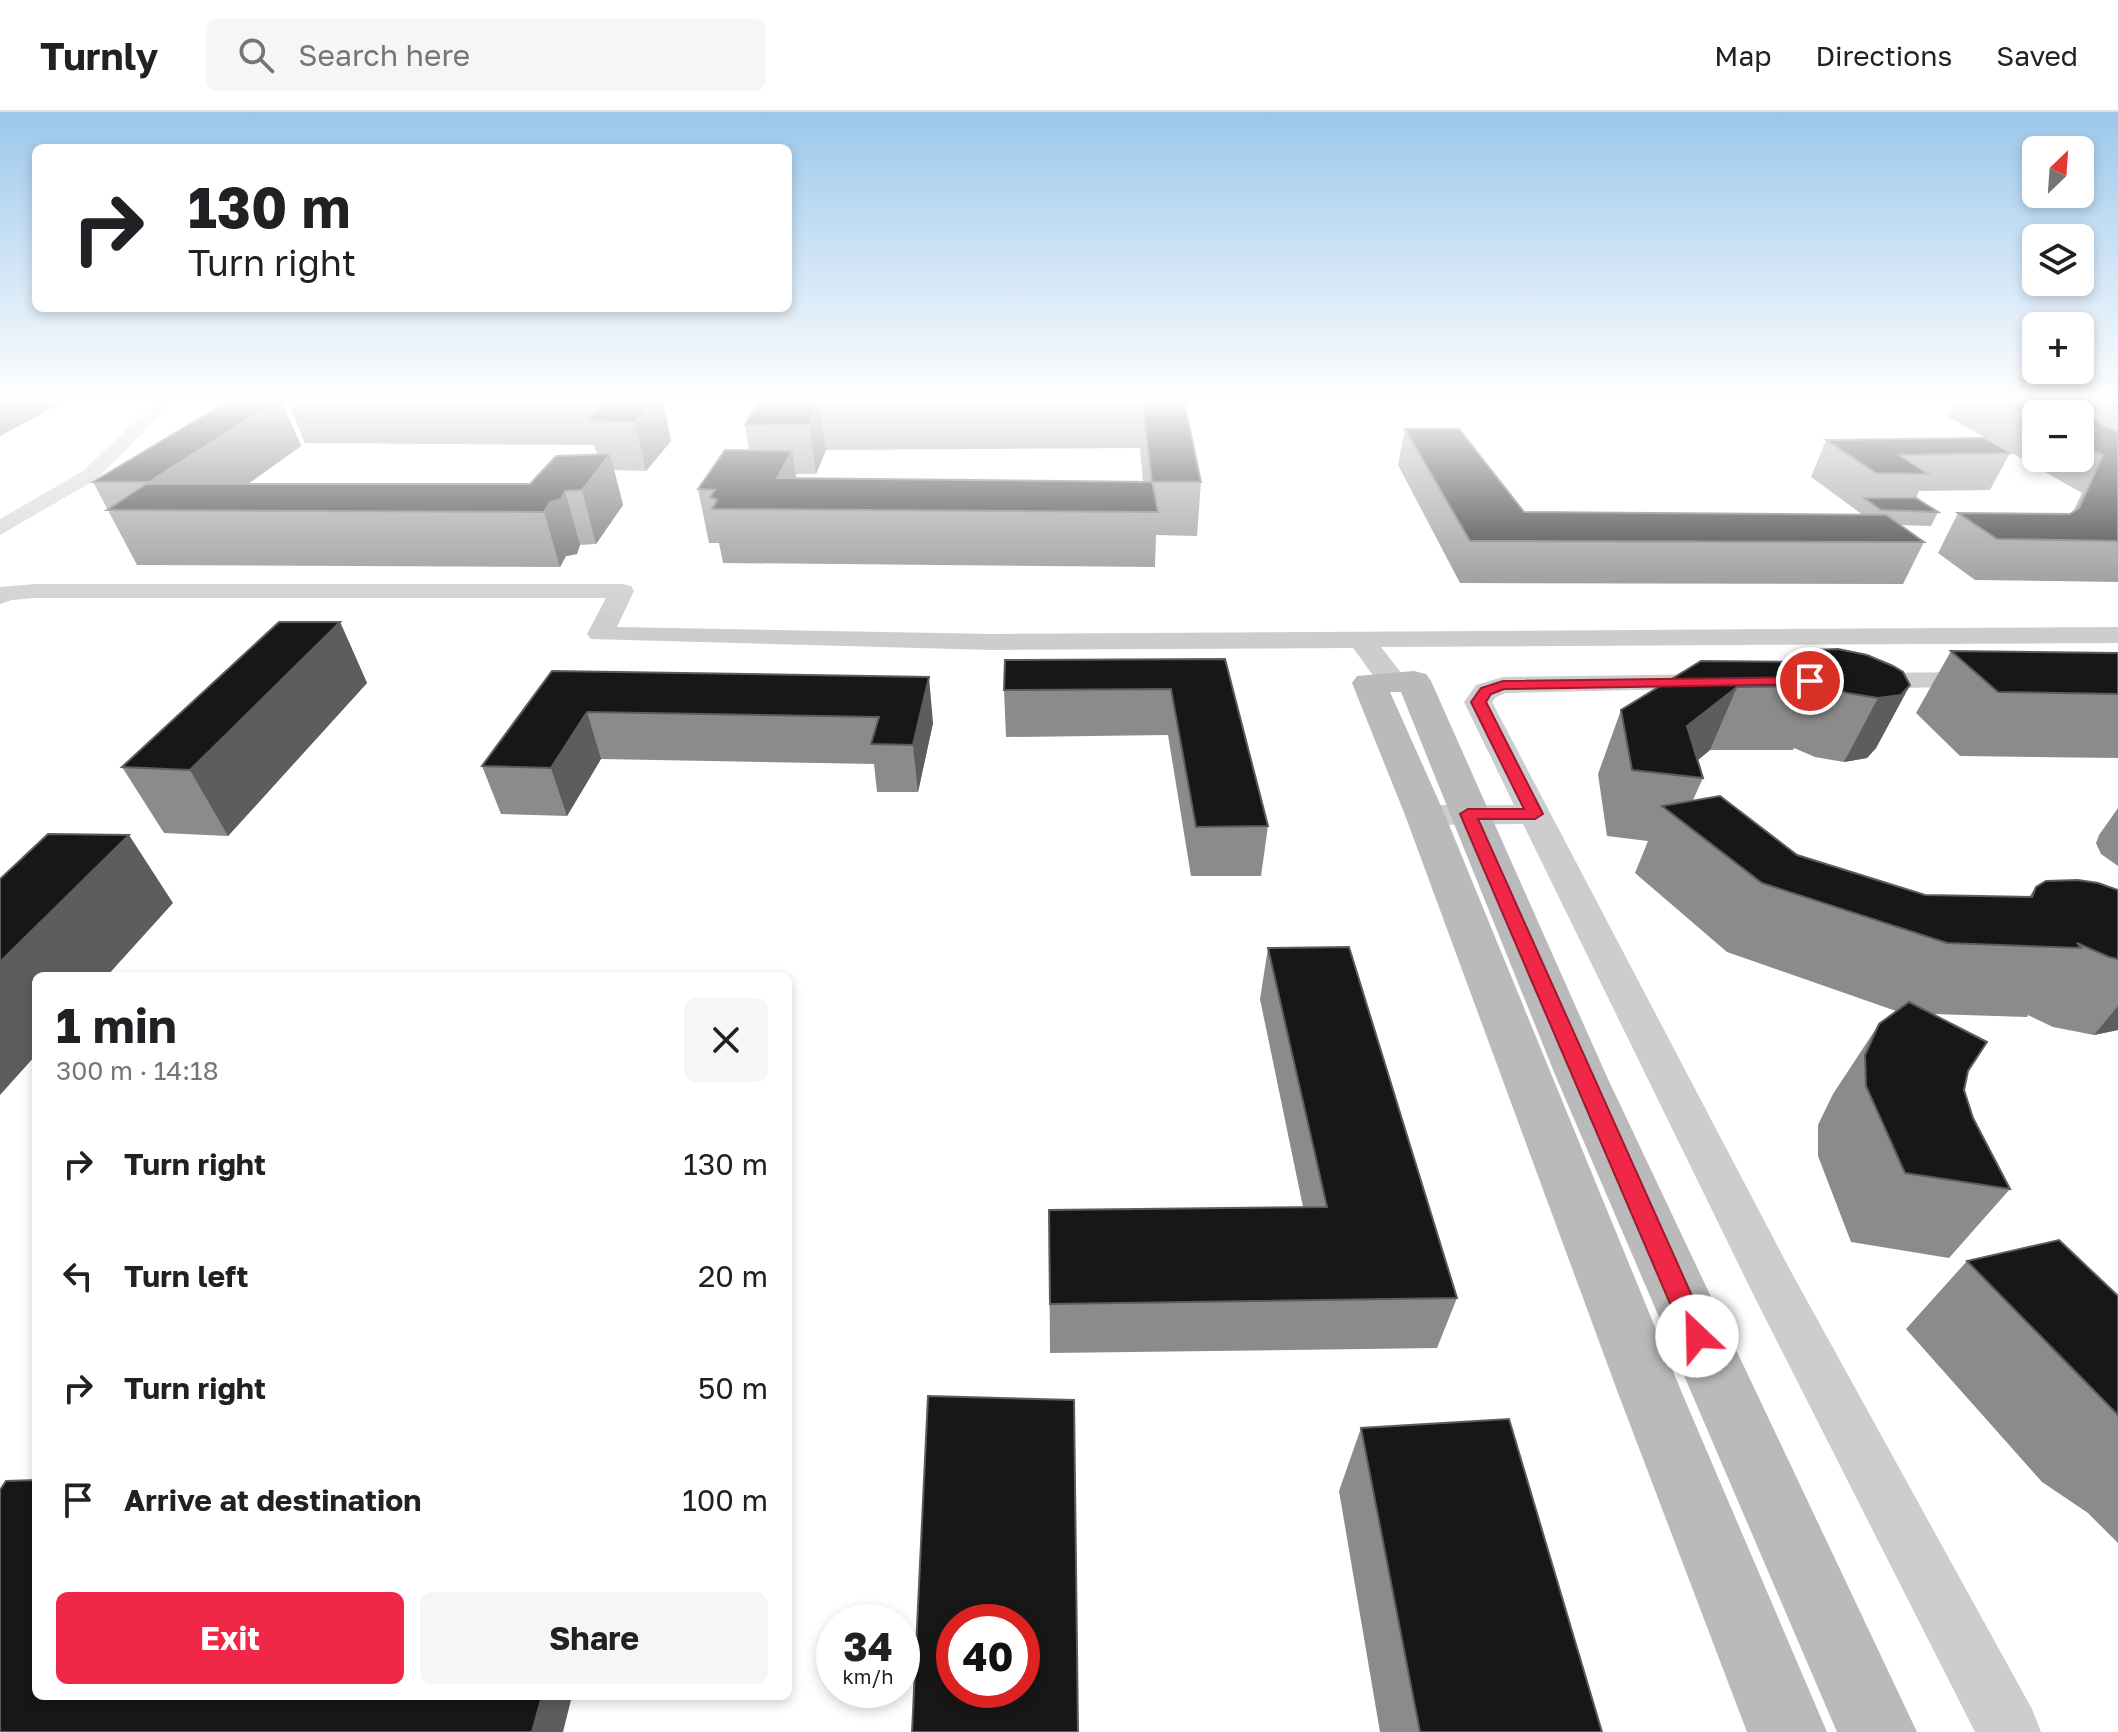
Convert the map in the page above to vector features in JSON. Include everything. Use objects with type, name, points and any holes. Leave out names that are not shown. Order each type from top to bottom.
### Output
[{"type":"street","points":[[0,528],[89,476]]},
{"type":"street","points":[[0,597],[5,593],[35,591],[622,591],[600,634],[992,642],[2118,635]]},
{"type":"street","points":[[1361,640],[1395,683],[1414,681],[1446,815],[1650,1393],[1787,1732]]},
{"type":"street","points":[[1826,681],[2026,680]]},
{"type":"street","points":[[1749,682],[1503,685],[1486,691],[1478,702],[1772,1283],[2009,1732]]},
{"type":"street","points":[[1446,815],[1535,814]]},
{"type":"street","points":[[1446,815],[1722,1394],[1877,1732]]},
{"type":"building","points":[[104,476],[159,476],[149,482],[93,482]]},
{"type":"building","points":[[538,476],[593,476],[582,490],[565,491],[561,499],[550,502],[544,512],[107,510],[146,484],[530,484]]},
{"type":"building","points":[[707,476],[1152,482],[1158,512],[712,509],[717,500],[710,497],[715,490],[698,489]]},
{"type":"building","points":[[1151,476],[1200,476],[1201,482],[1152,482]]},
{"type":"building","points":[[1432,476],[1495,476],[1524,512],[1886,515],[1924,542],[1470,541]]},
{"type":"building","points":[[2094,476],[2118,476],[2118,541],[1997,539],[1958,513],[2070,514],[2079,508]]},
{"type":"building","points":[[1864,498],[1916,498],[1938,512],[1881,510]]},
{"type":"building","points":[[279,622],[340,622],[190,770],[122,767]]},
{"type":"building","points":[[1838,649],[1867,655],[1893,666],[1903,672],[1910,685],[1901,695],[1878,698],[1847,693],[1822,684],[1824,686],[1737,687],[1687,726],[1703,778],[1632,770],[1621,710],[1701,661],[1799,662],[1805,653],[1813,650]]},
{"type":"building","points":[[1951,651],[2118,653],[2118,694],[1998,692]]},
{"type":"building","points":[[1225,659],[1268,826],[1196,827],[1171,689],[1004,690],[1005,660]]},
{"type":"building","points":[[552,671],[929,677],[913,745],[871,744],[879,717],[587,712],[551,768],[482,766]]},
{"type":"building","points":[[1720,796],[1797,855],[1925,895],[2032,897],[2036,887],[2046,881],[2078,880],[2118,890],[2118,959],[2077,943],[2081,948],[1947,943],[1762,883],[1662,806]]},
{"type":"building","points":[[48,834],[129,835],[0,962],[0,879]]},
{"type":"building","points":[[1349,947],[1457,1298],[1050,1304],[1049,1210],[1327,1207],[1268,948]]},
{"type":"building","points":[[1909,1002],[1987,1042],[1968,1071],[1964,1090],[1973,1118],[2010,1189],[1905,1173],[1866,1086],[1865,1055],[1879,1024]]},
{"type":"building","points":[[2059,1240],[2118,1296],[2118,1415],[1967,1261]]},
{"type":"building","points":[[928,1396],[1074,1400],[1078,1732],[912,1732],[913,1708],[920,1708],[918,1604]]},
{"type":"building","points":[[1509,1419],[1602,1732],[1420,1732],[1361,1428]]},
{"type":"building","points":[[32,1480],[32,1700],[541,1700],[532,1732],[0,1732],[0,1490],[6,1481]]},
{"type":"route","points":[[1697,1336],[1468,814],[1535,814],[1478,702],[1486,691],[1503,685],[1810,681]]}]
